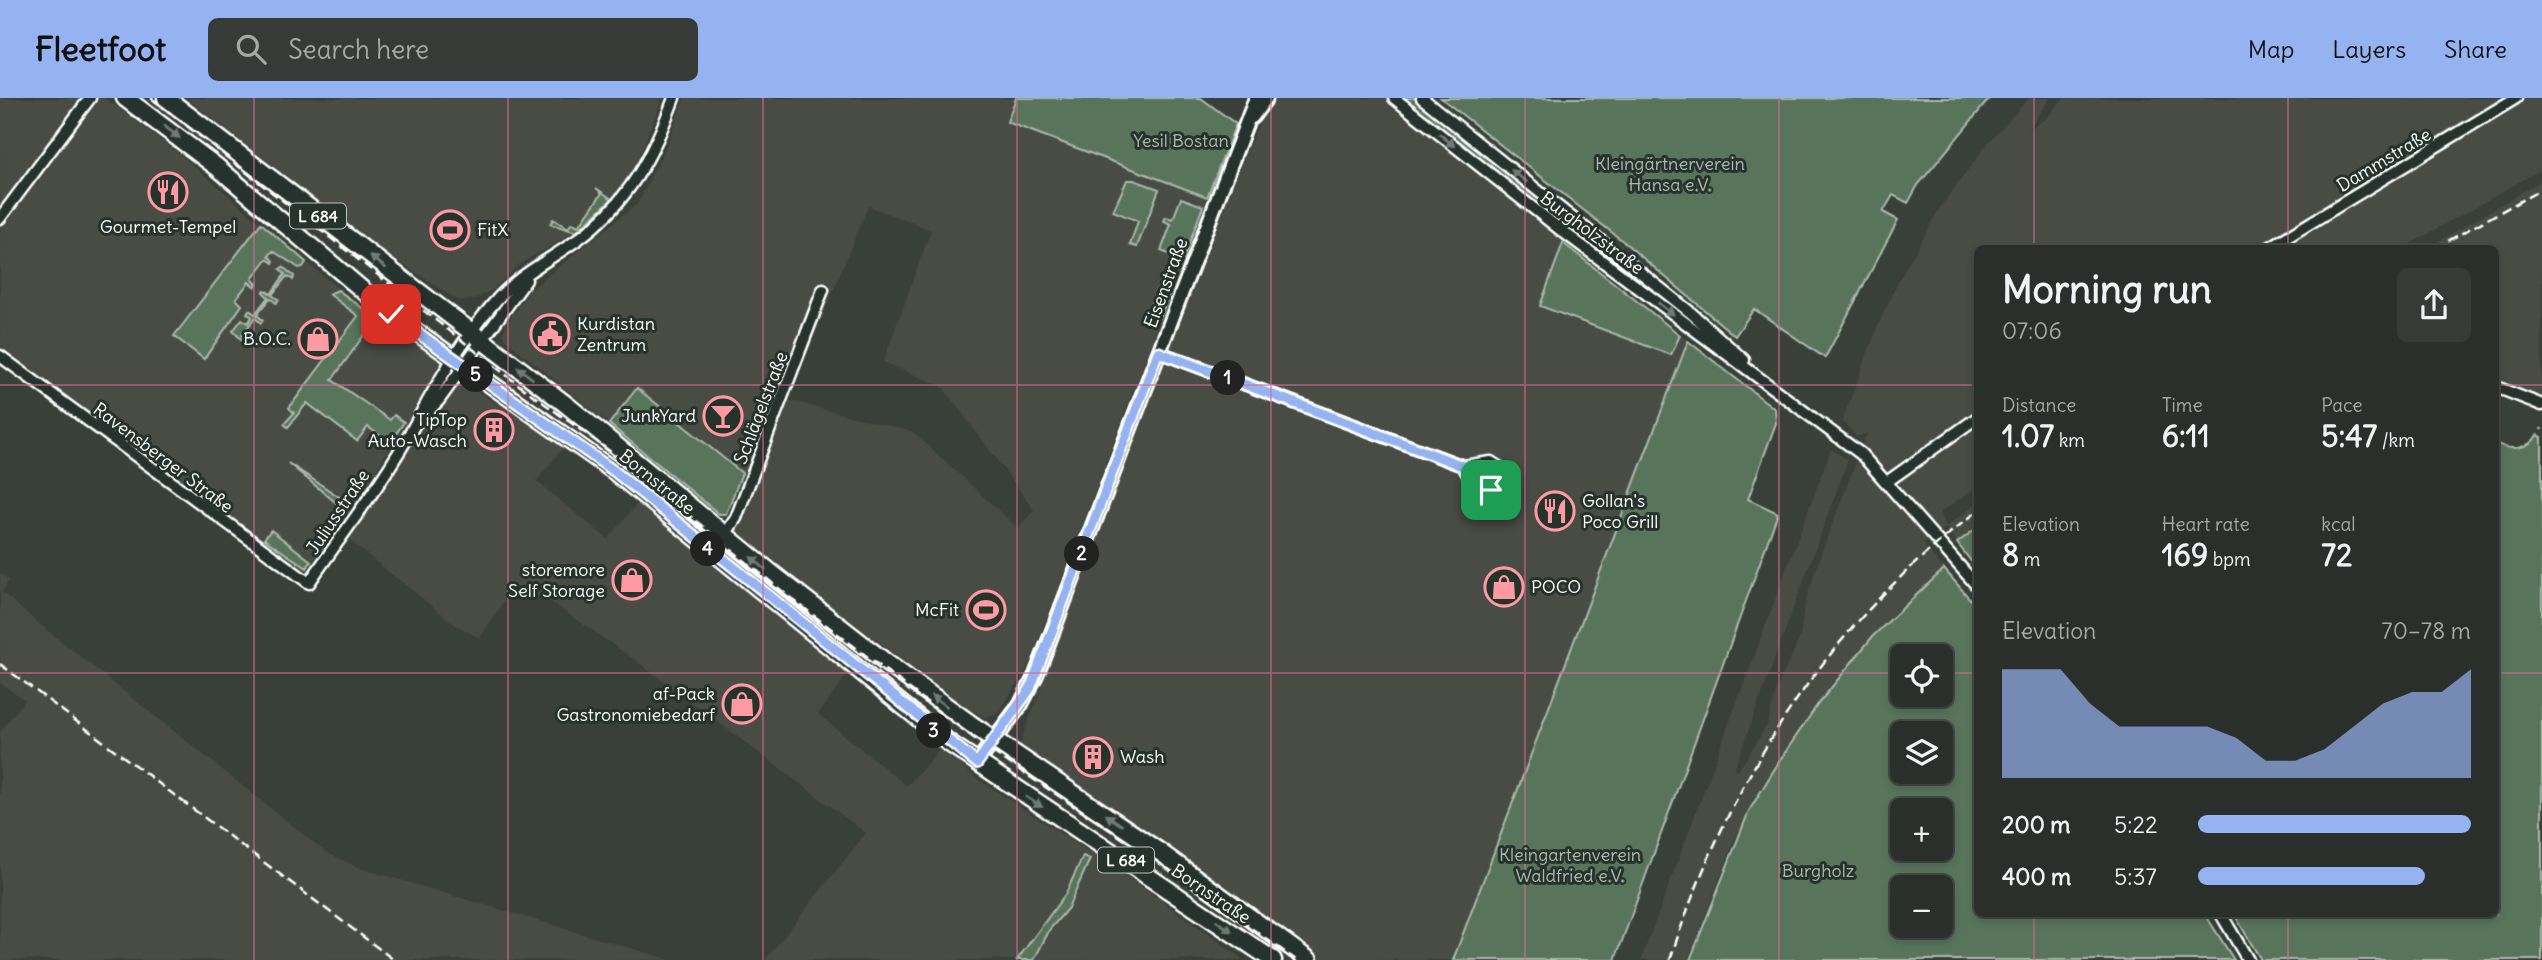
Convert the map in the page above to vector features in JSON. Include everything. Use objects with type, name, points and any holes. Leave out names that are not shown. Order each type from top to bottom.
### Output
[{"type":"main road","name":"Bornstraße","points":[[125,98],[217,167],[363,293],[614,471],[977,763],[1273,960]]},
{"type":"main road","name":"Bornstraße","points":[[166,98],[477,336],[857,640],[1309,960]]},
{"type":"street","points":[[0,218],[90,98]]},
{"type":"street","name":"Juliusstraße","points":[[309,583],[416,423],[439,400],[493,303],[538,265],[580,238],[623,199],[650,158],[674,98]]},
{"type":"street","name":"Eisenstraße","points":[[1250,120],[1256,98]]},
{"type":"street","name":"Eisenstraße","points":[[977,763],[1021,704],[1036,674],[1233,154],[1250,120],[1266,98]]},
{"type":"street","name":"Burgholzstraße","points":[[1394,98],[1562,231],[1722,345]]},
{"type":"street","name":"Burgholzstraße","points":[[1422,98],[1722,345],[1852,447],[1888,481],[1974,582]]},
{"type":"street","name":"Dammstraße","points":[[2274,245],[2516,98]]},
{"type":"street","name":"Schlägelstraße","points":[[725,535],[739,511],[823,290]]},
{"type":"street","points":[[1158,352],[1463,466]]},
{"type":"street","name":"Ravensberger Straße","points":[[0,356],[309,583]]},
{"type":"street","points":[[2499,388],[2542,405]]},
{"type":"street","points":[[1888,481],[1974,420]]},
{"type":"street","points":[[2223,917],[2248,960]]},
{"type":"shaded area","points":[[0,98],[105,98],[181,155],[335,286],[444,363],[307,578],[0,348]]},
{"type":"shaded area","points":[[186,98],[663,98],[633,171],[611,200],[575,232],[520,264],[494,289],[475,299],[459,301],[381,250]]},
{"type":"shaded area","points":[[684,98],[1016,98],[1008,122],[1207,197],[1028,667],[999,712],[985,717],[967,709],[735,533],[754,484],[638,388],[609,424],[503,335],[506,324],[530,290],[638,203],[666,146]],"holes":[[[868,206],[931,230],[883,362],[942,386],[1034,510],[1018,528],[913,432],[788,400]]]},
{"type":"shaded area","points":[[1271,98],[1384,98],[1688,341],[1452,960],[1322,960],[1183,859],[1018,749],[1115,490],[1251,141]]},
{"type":"shaded area","points":[[2029,98],[2050,98],[2028,130],[2047,117],[2064,98],[2542,98],[2542,169],[2408,245],[1974,245],[1974,489],[1940,513],[1946,527],[1974,504],[1974,530],[1957,543],[1945,528],[1923,544],[1944,569],[1873,636],[1818,704],[1780,760],[1735,839],[1688,960],[1641,960],[1831,449],[1848,460],[1734,770],[1738,771],[1767,725],[1777,688],[1800,637],[1804,606],[1819,559],[1867,433],[1857,437],[1842,421],[1879,323],[1899,280],[1941,206],[1987,144]]},
{"type":"shaded area","points":[[2542,180],[2542,399],[2499,383],[2499,245],[2432,245]]},
{"type":"shaded area","points":[[458,386],[475,390],[565,446],[536,481],[608,539],[637,504],[848,674],[818,714],[907,786],[940,749],[978,779],[1147,890],[1244,960],[765,960],[866,833],[635,660],[551,602],[530,593],[507,596],[480,638],[457,626],[346,538],[440,405]]},
{"type":"shaded area","points":[[0,573],[9,580],[2,592],[37,622],[327,853],[360,868],[671,960],[0,960],[0,732],[25,700],[0,683]]},
{"type":"green space","name":"Yesil Bostan","points":[[1016,98],[1201,98],[1236,124],[1207,197],[1007,122]]},
{"type":"green space","points":[[1402,98],[1414,98],[1666,297],[1665,299],[1662,300]]},
{"type":"green space","name":"Kleingärtnerverein Hansa e.V.","points":[[1441,98],[1990,98],[1918,185],[1908,203],[1893,195],[1883,212],[1898,220],[1825,358],[1754,309],[1735,336],[1624,242]]},
{"type":"green space","points":[[1127,180],[1159,189],[1137,247],[1130,245],[1138,221],[1113,211]]},
{"type":"green space","points":[[596,188],[612,199],[576,232],[550,224],[553,219],[568,228],[572,223],[579,226],[602,193]]},
{"type":"green space","points":[[1181,198],[1203,206],[1183,260],[1161,251],[1171,224],[1164,221],[1166,217],[1173,219]]},
{"type":"green space","points":[[261,223],[306,262],[299,268],[273,251],[269,256],[273,263],[267,259],[252,279],[257,284],[255,287],[249,282],[236,299],[242,305],[204,359],[174,336]]},
{"type":"green space","points":[[1563,243],[1680,335],[1671,355],[1540,306]]},
{"type":"green space","points":[[283,267],[294,276],[293,280],[287,276],[272,295],[279,300],[276,303],[270,298],[257,315],[263,320],[261,323],[255,318],[242,335],[248,340],[244,342],[233,331],[242,319],[248,323],[252,317],[247,313],[249,310],[255,314],[268,297],[263,292],[265,290],[271,294],[285,274],[280,269]]},
{"type":"green space","points":[[338,290],[376,318],[332,380],[390,420],[394,415],[404,422],[390,443],[368,427],[357,441],[307,403],[288,427],[284,424],[294,413],[289,408],[358,316],[329,294]]},
{"type":"green space","points":[[1156,290],[1169,294],[1160,318],[1148,313]]},
{"type":"green space","name":"Kleingartenverein Waldfried e.V.","points":[[1688,341],[1775,409],[1776,423],[1748,499],[1778,513],[1615,960],[1453,960]]},
{"type":"green space","points":[[637,388],[742,473],[726,514],[719,514],[609,424]]},
{"type":"green space","points":[[2537,435],[2542,437],[2542,960],[2261,960],[2236,917],[2499,917],[2499,444],[2518,448]]},
{"type":"green space","points":[[288,463],[350,504],[322,545],[322,540],[340,515],[340,506]]},
{"type":"green space","points":[[271,530],[311,561],[307,568],[264,539]]},
{"type":"green space","points":[[1974,530],[1974,565],[1957,543]]},
{"type":"green space","name":"Burgholz","points":[[1944,569],[1974,604],[1974,917],[2207,917],[2234,960],[1690,960],[1749,811],[1818,704],[1873,636]]},
{"type":"green space","points":[[1083,856],[1090,859],[1068,908],[1050,929],[1034,960],[1017,960],[1066,893]]},
{"type":"railway","points":[[151,98],[519,385],[615,455],[787,595],[988,749],[1167,868],[1296,960]]},
{"type":"railway","points":[[2440,245],[2542,189]]},
{"type":"railway","points":[[1670,960],[1721,830],[1753,769],[1789,711],[1829,656],[1874,604],[1924,556],[1974,514]]},
{"type":"railway","points":[[0,664],[394,960]]},
{"type":"place","name":"Gourmet-Tempel","points":[[168,192]]},
{"type":"place","name":"FitX","points":[[450,230]]},
{"type":"place","name":"Kurdistan Zentrum","points":[[550,334]]},
{"type":"place","name":"B.O.C.","points":[[318,339]]},
{"type":"place","name":"JunkYard","points":[[723,416]]},
{"type":"place","name":"TipTop Auto-Wasch","points":[[494,430]]},
{"type":"place","name":"Gollan's Poco Grill","points":[[1555,511]]},
{"type":"place","name":"storemore Self Storage","points":[[632,580]]},
{"type":"place","name":"POCO","points":[[1504,587]]},
{"type":"place","name":"McFit","points":[[986,610]]},
{"type":"place","name":"af-Pack Gastronomiebedarf","points":[[742,704]]},
{"type":"place","name":"Wash","points":[[1093,757]]},
{"type":"route","points":[[391,314],[614,471],[977,763],[1030,689],[1158,352],[1463,466],[1470,478],[1483,488],[1491,490]]}]
